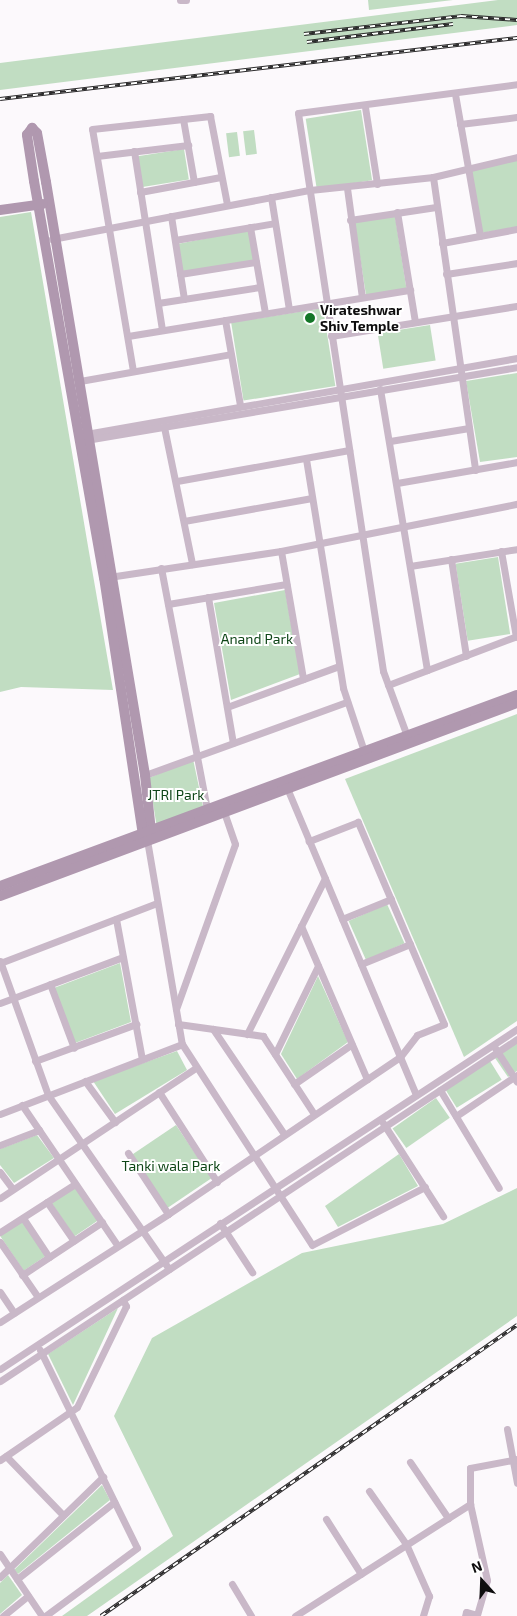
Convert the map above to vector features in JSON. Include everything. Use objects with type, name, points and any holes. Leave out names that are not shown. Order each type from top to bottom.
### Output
[{"type":"street","points":[[180,0],[186,0]]},
{"type":"street","points":[[407,736],[383,670],[338,388],[298,113],[365,106],[517,84]]},
{"type":"street","points":[[455,94],[480,236]]},
{"type":"street","points":[[365,106],[377,184]]},
{"type":"street","points":[[133,371],[92,129],[210,116],[227,204]]},
{"type":"street","points":[[460,124],[517,118]]},
{"type":"street","points":[[183,119],[194,182]]},
{"type":"street","points":[[86,437],[44,240],[27,135],[32,128],[37,133],[80,381],[86,437],[157,903],[182,1044],[312,1246],[425,1188]]},
{"type":"street","points":[[97,156],[188,144]]},
{"type":"street","points":[[134,151],[162,330]]},
{"type":"street","points":[[44,240],[227,204],[310,190],[347,188],[432,177],[468,166],[517,157]]},
{"type":"street","points":[[140,192],[222,177]]},
{"type":"street","points":[[432,177],[475,470]]},
{"type":"street","points":[[347,188],[362,297]]},
{"type":"street","points":[[271,197],[289,309]]},
{"type":"street","points":[[0,210],[50,204]]},
{"type":"street","points":[[350,220],[436,207]]},
{"type":"street","points":[[397,212],[415,322]]},
{"type":"street","points":[[171,216],[184,299]]},
{"type":"street","points":[[175,240],[275,223]]},
{"type":"street","points":[[250,227],[265,313]]},
{"type":"street","points":[[442,243],[517,229]]},
{"type":"street","points":[[180,274],[256,262]]},
{"type":"street","points":[[446,274],[517,263]]},
{"type":"street","points":[[158,303],[260,287]]},
{"type":"street","points":[[128,336],[410,290]]},
{"type":"street","points":[[331,336],[517,306]]},
{"type":"street","points":[[225,320],[240,405]]},
{"type":"street","points":[[80,381],[231,354]]},
{"type":"street","points":[[86,437],[240,405],[517,358]]},
{"type":"street","points":[[86,437],[164,427],[517,367]]},
{"type":"street","points":[[380,389],[427,670]]},
{"type":"street","points":[[287,397],[302,404]]},
{"type":"street","points":[[164,427],[177,481],[192,564]]},
{"type":"street","points":[[390,441],[469,428]]},
{"type":"street","points":[[177,481],[349,450]]},
{"type":"street","points":[[306,459],[339,666],[364,752]]},
{"type":"street","points":[[397,483],[517,462]]},
{"type":"street","points":[[184,521],[312,498]]},
{"type":"street","points":[[108,577],[363,536],[404,524],[517,504]]},
{"type":"street","points":[[410,566],[517,549]]},
{"type":"street","points":[[281,550],[303,679]]},
{"type":"street","points":[[388,685],[516,637],[501,551]]},
{"type":"street","points":[[451,559],[466,656]]},
{"type":"street","points":[[161,568],[194,756],[207,809]]},
{"type":"street","points":[[108,577],[145,775],[147,835]]},
{"type":"street","points":[[168,604],[286,584]]},
{"type":"street","points":[[208,598],[232,743]]},
{"type":"street","points":[[226,707],[339,666]]},
{"type":"street","points":[[0,896],[207,809],[517,695]]},
{"type":"street","points":[[145,775],[348,702]]},
{"type":"street","points":[[0,886],[147,835],[224,812],[517,703]]},
{"type":"street","points":[[287,788],[416,1095]]},
{"type":"street","points":[[176,1009],[235,844],[224,812]]},
{"type":"street","points":[[0,1322],[217,1182],[284,1134],[400,1057],[417,1035],[444,1024],[358,822],[309,841]]},
{"type":"street","points":[[247,1034],[325,878]]},
{"type":"street","points":[[342,919],[391,899]]},
{"type":"street","points":[[157,903],[0,962],[48,1095],[140,1232],[169,1269]]},
{"type":"street","points":[[116,919],[142,1059]]},
{"type":"street","points":[[301,926],[367,1079]]},
{"type":"street","points":[[361,964],[410,944]]},
{"type":"street","points":[[0,1003],[123,957]]},
{"type":"street","points":[[275,1054],[318,966]]},
{"type":"street","points":[[50,984],[74,1048]]},
{"type":"street","points":[[35,1060],[74,1048],[136,1024]]},
{"type":"street","points":[[178,1024],[263,1036],[314,1114]]},
{"type":"street","points":[[213,1029],[284,1134]]},
{"type":"street","points":[[0,1369],[163,1260],[517,1029]]},
{"type":"street","points":[[0,1381],[517,1039]]},
{"type":"street","points":[[0,1114],[182,1044]]},
{"type":"street","points":[[294,1084],[352,1044]]},
{"type":"street","points":[[456,1116],[516,1078],[493,1045]]},
{"type":"street","points":[[0,1198],[196,1068]]},
{"type":"street","points":[[86,1081],[115,1122]]},
{"type":"street","points":[[440,1090],[499,1188]]},
{"type":"street","points":[[160,1092],[217,1182]]},
{"type":"street","points":[[22,1105],[117,1245]]},
{"type":"street","points":[[380,1118],[444,1216]]},
{"type":"street","points":[[0,1145],[39,1130]]},
{"type":"street","points":[[128,1153],[168,1214]]},
{"type":"street","points":[[0,1172],[13,1189]]},
{"type":"street","points":[[0,1232],[75,1184]]},
{"type":"street","points":[[47,1202],[74,1241]]},
{"type":"street","points":[[23,1218],[49,1257]]},
{"type":"street","points":[[22,1275],[102,1222]]},
{"type":"street","points":[[220,1223],[252,1272]]},
{"type":"street","points":[[0,1242],[38,1297]]},
{"type":"street","points":[[0,1292],[14,1313]]},
{"type":"street","points":[[64,1515],[3,1458],[71,1413],[77,1406],[126,1306],[123,1300]]},
{"type":"street","points":[[0,1554],[44,1616],[137,1548],[37,1344]]},
{"type":"street","points":[[507,1429],[515,1460],[517,1483]]},
{"type":"street","points":[[465,1616],[466,1612],[479,1615],[487,1580],[470,1504],[470,1468],[515,1460]]},
{"type":"street","points":[[410,1462],[448,1518]]},
{"type":"street","points":[[0,1577],[102,1478]]},
{"type":"street","points":[[369,1491],[406,1545],[429,1596],[423,1616]]},
{"type":"street","points":[[17,1579],[114,1502]]},
{"type":"street","points":[[296,1616],[470,1504]]},
{"type":"street","points":[[326,1519],[361,1574]]},
{"type":"street","points":[[232,1584],[250,1616]]},
{"type":"street","points":[[3,1616],[28,1596]]},
{"type":"green space","points":[[368,0],[453,0],[369,10]]},
{"type":"green space","points":[[498,0],[517,0],[517,25],[0,90],[0,63]]},
{"type":"green space","points":[[361,110],[372,180],[317,189],[306,119]]},
{"type":"green space","points":[[254,130],[257,154],[246,155],[243,131]]},
{"type":"green space","points":[[237,132],[240,156],[229,157],[226,133]]},
{"type":"green space","points":[[184,149],[189,180],[142,187],[138,156]]},
{"type":"green space","points":[[517,160],[517,227],[481,233],[471,168]]},
{"type":"green space","points":[[31,212],[113,690],[21,687],[0,692],[0,217]]},
{"type":"green space","points":[[395,216],[407,289],[366,296],[355,222]]},
{"type":"green space","points":[[249,230],[255,261],[183,275],[177,244]]},
{"type":"green space","points":[[323,308],[335,386],[244,401],[231,323]]},
{"type":"green space","points":[[430,325],[436,361],[383,369],[378,333]]},
{"type":"green space","points":[[517,373],[517,457],[480,462],[466,381]]},
{"type":"green space","points":[[498,557],[510,634],[468,641],[456,564]]},
{"type":"green space","name":"Anand Park","points":[[285,590],[300,674],[231,700],[214,603]]},
{"type":"green space","points":[[517,714],[517,1021],[464,1057],[345,779]]},
{"type":"green space","name":"JTRI Park","points":[[193,759],[204,811],[157,828],[149,778]]},
{"type":"green space","points":[[387,904],[404,943],[366,960],[349,921]]},
{"type":"green space","points":[[120,963],[131,1022],[75,1043],[54,988]]},
{"type":"green space","points":[[318,976],[348,1042],[297,1079],[281,1054]]},
{"type":"green space","points":[[517,1043],[517,1071],[508,1077],[495,1058]]},
{"type":"green space","points":[[177,1051],[187,1070],[115,1114],[93,1081]]},
{"type":"green space","points":[[490,1061],[502,1080],[457,1108],[445,1089]]},
{"type":"green space","points":[[436,1098],[450,1118],[406,1148],[393,1128]]},
{"type":"green space","name":"Tanki wala Park","points":[[176,1125],[212,1178],[167,1208],[131,1155]]},
{"type":"green space","points":[[37,1135],[54,1158],[14,1183],[0,1165],[0,1149]]},
{"type":"green space","points":[[399,1154],[418,1186],[338,1227],[325,1206]]},
{"type":"green space","points":[[74,1186],[97,1221],[74,1236],[51,1202]]},
{"type":"green space","points":[[517,1188],[517,1316],[87,1616],[62,1616],[173,1536],[114,1416],[152,1338],[302,1253],[443,1224]]},
{"type":"green space","points":[[22,1220],[46,1256],[24,1271],[0,1236]]},
{"type":"green space","points":[[118,1308],[73,1405],[48,1354]]},
{"type":"green space","points":[[102,1485],[110,1500],[18,1574],[14,1570]]},
{"type":"green space","points":[[8,1575],[22,1595],[0,1614],[0,1583]]},
{"type":"railway","points":[[304,34],[461,16],[517,20]]},
{"type":"railway","points":[[307,42],[453,24]]},
{"type":"railway","points":[[0,99],[517,38]]},
{"type":"railway","points":[[101,1616],[517,1325]]},
{"type":"place","name":"Virateshwar Shiv Temple","points":[[310,318]]}]
